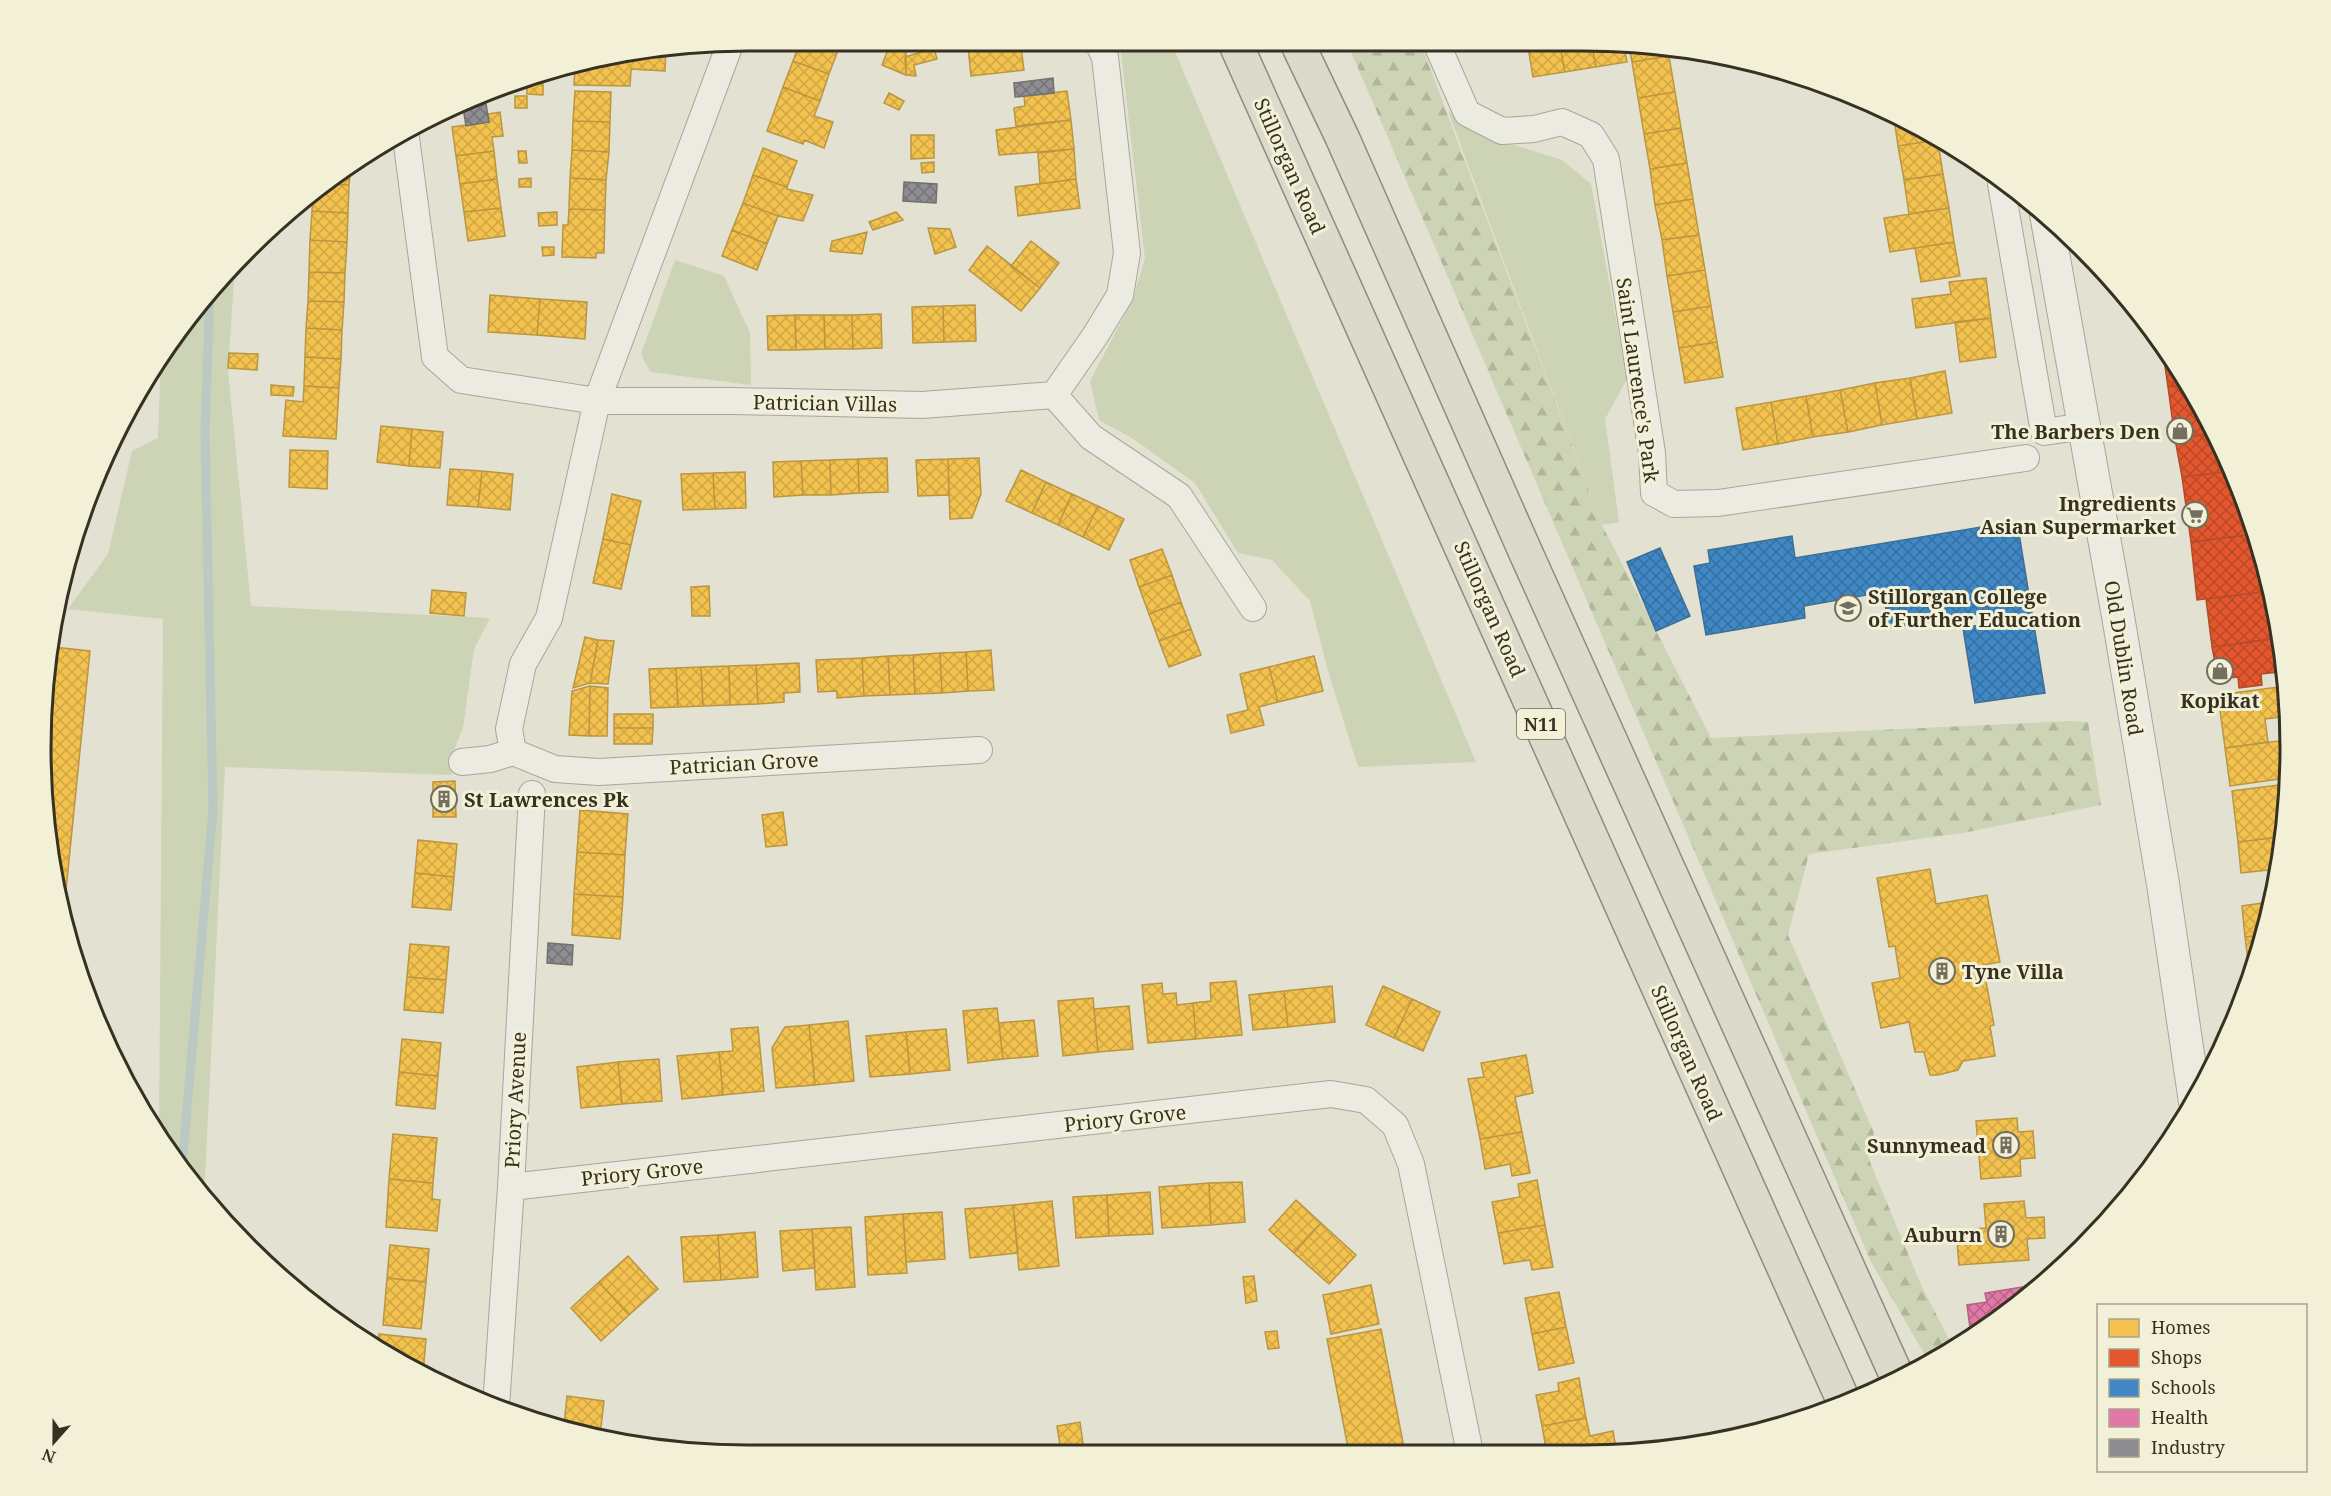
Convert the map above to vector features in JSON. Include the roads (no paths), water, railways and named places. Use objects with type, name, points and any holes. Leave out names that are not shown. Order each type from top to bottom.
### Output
[{"type":"highway","name":"Stillorgan Road","points":[[1239,51],[1841,1395]]},
{"type":"highway","name":"N11","points":[[1301,51],[1342,137],[1535,573],[1895,1371]]},
{"type":"street","points":[[462,762],[490,759],[513,752],[509,729],[523,664],[549,618],[597,401],[727,51]]},
{"type":"street","points":[[1102,51],[1106,57],[1127,253],[1120,295],[1054,395],[1091,437],[1179,496],[1253,608]]},
{"type":"street","name":"Saint Laurence's Park","points":[[1440,51],[1467,113],[1502,131],[1534,129],[1562,122],[1591,135],[1606,159],[1652,453],[1654,493],[1674,504],[1718,503],[2026,458]]},
{"type":"street","name":"Patrician Villas","points":[[406,140],[435,357],[461,380],[597,401],[922,405],[1054,395]]},
{"type":"street","points":[[2002,192],[2044,432],[2085,426]]},
{"type":"street","name":"Old Dublin Road","points":[[2049,229],[2085,426],[2163,884],[2193,1085]]},
{"type":"street","name":"Patrician Grove","points":[[513,752],[555,769],[599,772],[979,750]]},
{"type":"street","name":"Priory Avenue","points":[[497,1398],[511,1187],[532,794]]},
{"type":"street","name":"Priory Grove","points":[[511,1187],[1331,1094],[1366,1100],[1395,1125],[1411,1164],[1468,1445]]},
{"type":"waterway","points":[[183,1155],[213,809],[205,432],[209,306]]},
{"type":"place","name":"The Barbers Den","points":[[2180,431]]},
{"type":"place","name":"Ingredients Asian Supermarket","points":[[2195,515]]},
{"type":"place","name":"Stillorgan College of Further Education","points":[[1848,608]]},
{"type":"place","name":"Kopikat","points":[[2220,671]]},
{"type":"place","name":"St Lawrences Pk","points":[[444,799]]},
{"type":"place","name":"Tyne Villa","points":[[1942,971]]},
{"type":"place","name":"Sunnymead","points":[[2006,1145]]},
{"type":"place","name":"Auburn","points":[[2001,1234]]}]
